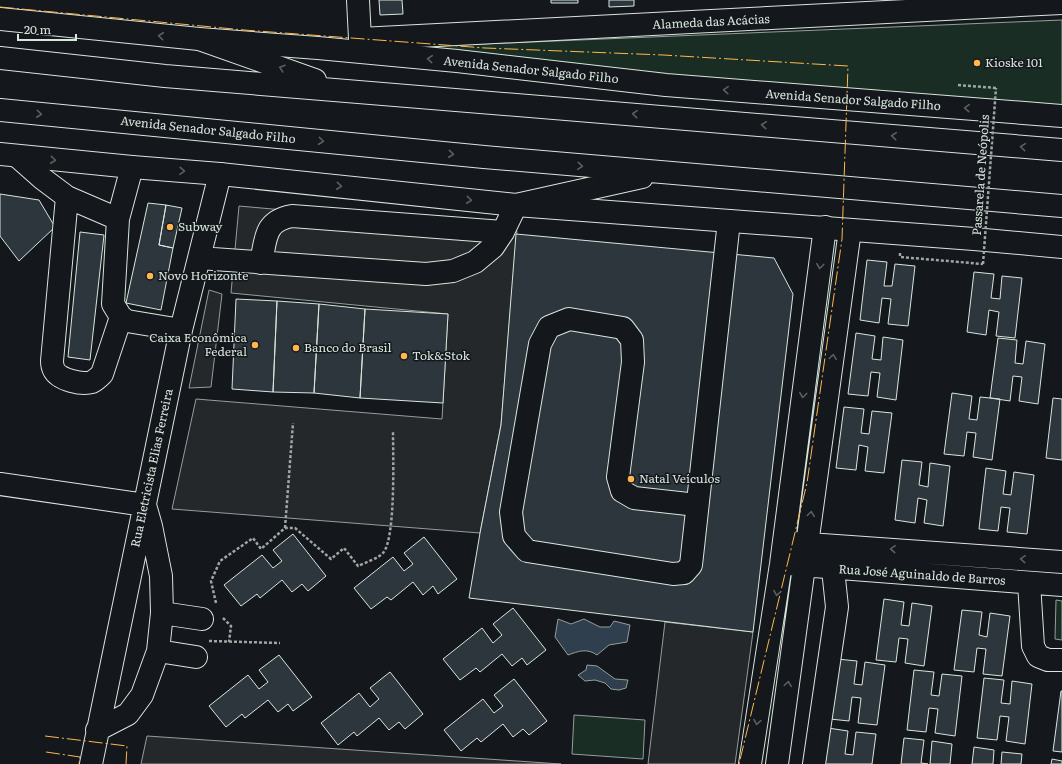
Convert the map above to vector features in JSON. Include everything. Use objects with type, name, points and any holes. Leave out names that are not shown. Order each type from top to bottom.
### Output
[{"type":"main road","name":"Alameda das Acácias","points":[[358,0],[360,39],[795,9],[1062,3]]},
{"type":"main road","name":"Avenida Senador Salgado Filho","points":[[0,19],[199,40],[318,48],[456,61],[666,85],[1062,116]]},
{"type":"main road","points":[[199,40],[345,90]]},
{"type":"main road","points":[[0,58],[165,76],[1062,150]]},
{"type":"main road","name":"Avenida Senador Salgado Filho","points":[[0,110],[662,173],[1062,206]]},
{"type":"main road","points":[[9,155],[220,174],[516,205],[825,227],[1062,247]]},
{"type":"main road","points":[[9,155],[68,196],[118,219]]},
{"type":"main road","points":[[132,167],[118,219],[113,304],[121,317],[127,321],[181,330]]},
{"type":"main road","points":[[516,205],[662,173]]},
{"type":"main road","name":"Rua Eletricista Elias Ferreira","points":[[91,764],[181,330],[220,174]]},
{"type":"main road","points":[[68,196],[52,361],[53,370],[63,378],[85,383],[97,379],[102,374],[121,317]]},
{"type":"main road","points":[[199,258],[426,274],[453,271],[475,262],[494,247],[516,205]]},
{"type":"main road","points":[[262,262],[266,236],[271,225],[280,218],[292,216],[503,232]]},
{"type":"main road","points":[[697,505],[634,498],[622,491],[618,477],[633,362],[632,340],[623,328],[569,319],[549,327],[540,344],[511,512],[514,536],[527,551],[673,574],[684,573],[691,565],[729,221]]},
{"type":"main road","points":[[750,764],[783,553],[825,227]]},
{"type":"main road","points":[[778,764],[850,230]]},
{"type":"main road","points":[[0,484],[145,505],[151,526],[161,576],[162,613],[158,651],[142,695],[128,714],[97,730]]},
{"type":"main road","name":"Rua José Aguinaldo de Barros","points":[[783,553],[807,543],[1062,562]]},
{"type":"main road","name":"Rua José Aguinaldo de Barros","points":[[783,553],[804,566],[1062,585]]},
{"type":"main road","points":[[814,764],[837,607],[833,569]]},
{"type":"main road","points":[[1029,582],[1033,646],[1038,656],[1048,660],[1062,660]]},
{"type":"main road","points":[[162,613],[212,613]]},
{"type":"main road","points":[[158,651],[202,649]]},
{"type":"path","name":"Passarela de Neópolis","points":[[983,264],[996,88]]},
{"type":"path","points":[[285,528],[293,424]]},
{"type":"path","points":[[229,642],[231,626],[212,613],[211,581],[220,561],[253,538],[262,549],[285,528],[295,528],[331,559],[344,548],[358,566],[383,553],[389,540],[393,490],[393,431]]},
{"type":"path","points":[[202,649],[229,642],[280,643]]},
{"type":"green space","points":[[1062,20],[1062,110],[362,51],[386,48]]},
{"type":"green space","points":[[1056,600],[1062,601],[1062,640],[1055,639]]},
{"type":"green space","points":[[574,715],[645,720],[643,759],[572,754]]},
{"type":"shaded area","points":[[239,206],[517,231],[501,425],[480,533],[172,509],[196,399],[442,419],[448,314],[231,293]]},
{"type":"shaded area","points":[[209,290],[222,294],[211,387],[189,388]]},
{"type":"shaded area","points":[[665,622],[753,632],[735,764],[648,764]]},
{"type":"shaded area","points":[[147,736],[561,764],[141,764]]},
{"type":"water","points":[[558,619],[571,624],[584,619],[600,627],[610,627],[614,621],[630,625],[627,642],[609,645],[597,655],[590,651],[579,651],[568,655],[555,637]]},
{"type":"water","points":[[587,665],[597,666],[615,679],[628,680],[626,688],[619,690],[611,689],[605,683],[595,680],[585,681],[578,675],[586,670]]},
{"type":"building","points":[[379,0],[402,0],[403,14],[380,15]]},
{"type":"building","points":[[551,0],[578,0],[578,3],[551,3]]},
{"type":"building","points":[[609,0],[634,0],[634,6],[609,7]]},
{"type":"building","points":[[0,194],[39,200],[55,227],[19,261],[0,236]]},
{"type":"building","name":"Novo Horizonte","points":[[148,203],[166,205],[159,245],[173,248],[161,310],[126,303]]},
{"type":"building","name":"Subway","points":[[166,205],[182,208],[173,248],[159,245]]},
{"type":"building","points":[[80,232],[104,235],[90,360],[68,357]]},
{"type":"building","name":"Natal Veículos","points":[[516,234],[774,258],[793,294],[753,632],[469,598],[501,425]]},
{"type":"building","points":[[867,260],[887,262],[884,286],[892,286],[895,264],[915,266],[908,326],[888,324],[891,299],[882,298],[879,323],[860,320]]},
{"type":"building","points":[[974,272],[994,274],[991,298],[1000,299],[1002,276],[1022,278],[1015,338],[996,336],[999,312],[989,310],[986,335],[967,332]]},
{"type":"building","name":"Caixa Econômica Federal","points":[[236,299],[277,301],[273,392],[232,389]]},
{"type":"building","name":"Banco do Brasil","points":[[277,301],[319,304],[314,393],[273,392]]},
{"type":"building","points":[[319,304],[365,309],[360,398],[314,393]]},
{"type":"building","name":"Tok&Stok","points":[[365,309],[448,314],[443,403],[360,398]]},
{"type":"building","points":[[856,333],[875,336],[872,359],[881,360],[883,337],[903,340],[896,400],[877,397],[880,373],[871,372],[868,396],[848,394]]},
{"type":"building","points":[[998,338],[1017,340],[1015,363],[1023,364],[1026,341],[1045,344],[1038,404],[1019,401],[1022,377],[1013,376],[1010,401],[990,398]]},
{"type":"building","points":[[952,393],[972,396],[969,419],[977,420],[980,397],[1000,399],[992,460],[973,457],[976,433],[967,432],[964,456],[944,454]]},
{"type":"building","points":[[1053,398],[1062,399],[1062,460],[1046,458]]},
{"type":"building","points":[[844,407],[864,409],[861,433],[869,434],[872,411],[892,413],[884,473],[865,471],[868,447],[859,445],[856,470],[836,468]]},
{"type":"building","points":[[902,460],[922,462],[919,485],[928,487],[930,463],[950,466],[943,526],[924,523],[927,500],[918,498],[915,523],[895,520]]},
{"type":"building","points":[[986,468],[1006,471],[1003,494],[1011,495],[1014,472],[1034,475],[1027,534],[1007,532],[1010,508],[1001,507],[998,531],[979,529]]},
{"type":"building","points":[[293,534],[326,576],[308,591],[302,584],[292,592],[282,580],[260,598],[257,594],[241,606],[224,585],[262,555],[273,568],[282,561],[273,550]]},
{"type":"building","points":[[424,537],[457,579],[438,594],[433,586],[423,595],[413,582],[391,600],[387,597],[371,609],[354,588],[393,557],[404,571],[413,564],[404,553]]},
{"type":"building","points":[[884,599],[904,602],[901,625],[909,626],[912,603],[932,606],[924,666],[905,663],[908,639],[899,638],[896,662],[876,660]]},
{"type":"building","points":[[513,608],[546,650],[527,665],[522,658],[512,666],[502,654],[480,672],[476,668],[460,680],[443,659],[482,628],[493,643],[502,635],[493,624]]},
{"type":"building","points":[[962,610],[982,612],[979,635],[987,637],[990,613],[1010,616],[1002,676],[983,674],[986,649],[977,648],[974,672],[954,670]]},
{"type":"building","points":[[279,655],[312,697],[293,711],[288,704],[278,712],[268,700],[245,718],[242,714],[226,727],[209,706],[248,675],[259,689],[268,682],[259,670]]},
{"type":"building","points":[[837,659],[857,661],[854,684],[862,685],[865,662],[885,665],[877,725],[858,723],[861,698],[852,697],[849,721],[830,719]]},
{"type":"building","points":[[914,670],[934,672],[931,695],[939,696],[942,674],[962,676],[955,736],[935,733],[938,709],[929,708],[926,732],[907,730]]},
{"type":"building","points":[[390,672],[423,714],[405,729],[399,722],[389,730],[379,718],[357,736],[354,732],[338,745],[321,723],[359,693],[370,707],[379,699],[370,688]]},
{"type":"building","points":[[984,678],[1004,680],[1001,703],[1010,704],[1012,681],[1032,684],[1025,744],[1006,741],[1009,717],[1000,716],[997,740],[977,738]]},
{"type":"building","points":[[514,679],[547,721],[529,735],[523,729],[513,737],[503,724],[481,742],[477,738],[461,751],[444,730],[483,699],[494,713],[503,706],[494,695]]},
{"type":"building","points":[[1062,691],[1062,752],[1053,751]]},
{"type":"building","points":[[828,728],[848,731],[845,754],[853,755],[856,732],[876,734],[872,764],[824,764]]},
{"type":"building","points":[[904,738],[924,740],[921,763],[928,764],[901,764]]},
{"type":"building","points":[[932,741],[952,744],[950,764],[930,764]]},
{"type":"building","points":[[974,747],[994,750],[993,764],[972,764]]},
{"type":"building","points":[[1002,752],[1022,754],[1021,764],[1001,764]]},
{"type":"building","points":[[1052,759],[1062,761],[1062,764],[1051,764]]},
{"type":"power","points":[[0,7],[244,30],[485,48],[663,55],[848,66],[842,239],[807,483],[739,764]]},
{"type":"power","points":[[45,736],[127,746],[126,764]]},
{"type":"power","points":[[46,752],[80,757],[79,764]]},
{"type":"place","name":"Kioske 101","points":[[977,63]]},
{"type":"place","name":"Subway","points":[[170,227]]},
{"type":"place","name":"Novo Horizonte","points":[[150,276]]},
{"type":"place","name":"Caixa Econômica Federal","points":[[255,345]]},
{"type":"place","name":"Banco do Brasil","points":[[296,348]]},
{"type":"place","name":"Tok&Stok","points":[[404,356]]},
{"type":"place","name":"Natal Veículos","points":[[631,479]]}]
